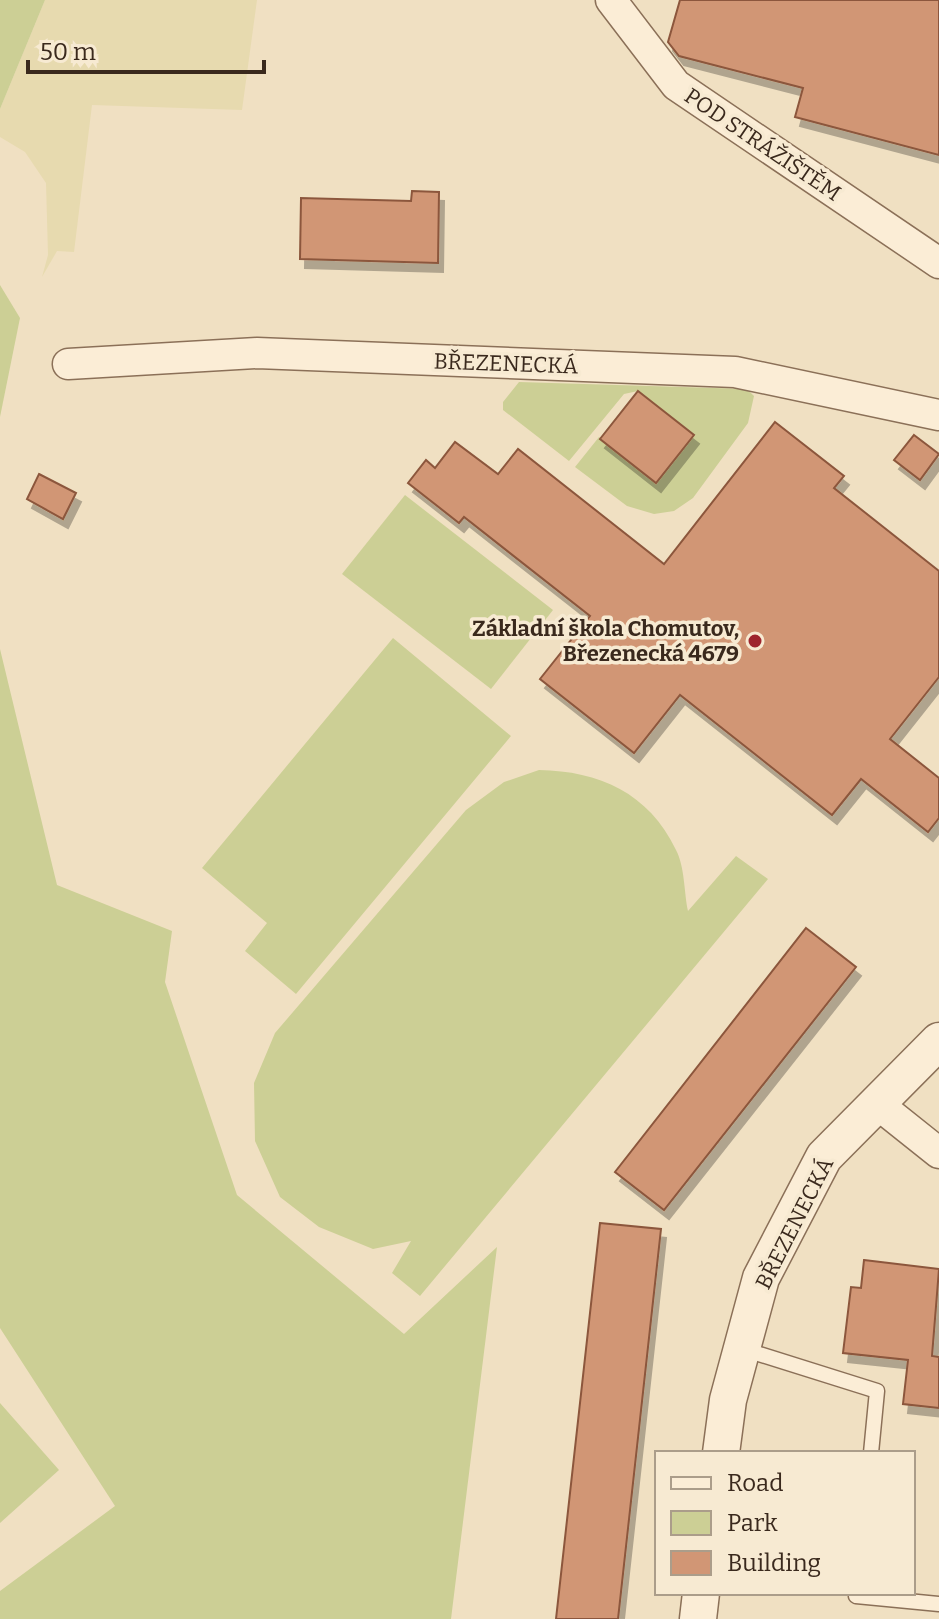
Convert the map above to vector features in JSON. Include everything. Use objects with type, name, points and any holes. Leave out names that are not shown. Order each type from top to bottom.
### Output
[{"type":"street","name":"POD STRÁŽIŠTĚM","points":[[611,0],[676,85],[939,263]]},
{"type":"street","name":"BŘEZENECKÁ","points":[[68,364],[257,353],[735,372],[939,415]]},
{"type":"street","name":"BŘEZENECKÁ","points":[[721,1451],[728,1400],[761,1278],[824,1157],[875,1102],[939,1041]]},
{"type":"street","points":[[875,1102],[939,1153]]},
{"type":"street","points":[[698,1619],[701,1595]]},
{"type":"lane","points":[[742,1348],[877,1391],[871,1451]]},
{"type":"lane","points":[[856,1595],[939,1604]]},
{"type":"shaded area","points":[[45,0],[257,0],[242,110],[92,105],[74,252],[57,251],[42,277],[48,255],[46,183],[25,152],[0,137],[0,109]]},
{"type":"green space","points":[[0,0],[45,0],[0,109]]},
{"type":"green space","points":[[0,285],[20,318],[0,417]]},
{"type":"green space","points":[[519,382],[747,389],[754,396],[748,423],[693,498],[674,511],[654,514],[627,506],[575,467],[599,437],[656,482],[638,391],[624,394],[569,461],[503,410],[503,402]]},
{"type":"green space","points":[[405,495],[553,610],[491,689],[342,574]]},
{"type":"green space","points":[[393,638],[511,736],[296,994],[245,951],[267,923],[202,868]]},
{"type":"green space","points":[[0,649],[57,885],[172,931],[165,982],[237,1195],[404,1334],[497,1247],[451,1619],[0,1619],[0,1591],[115,1506],[0,1328]]},
{"type":"green space","points":[[539,770],[561,771],[602,781],[637,800],[652,814],[665,830],[679,857],[688,911],[736,856],[768,879],[420,1296],[392,1273],[411,1241],[373,1249],[319,1227],[280,1197],[255,1141],[254,1083],[275,1033],[466,810],[504,782]]},
{"type":"green space","points":[[0,1403],[59,1470],[0,1523]]},
{"type":"building","points":[[680,0],[939,0],[939,155],[795,117],[803,88],[679,56],[668,42]]},
{"type":"building","points":[[412,191],[439,192],[438,263],[300,259],[301,198],[411,201]]},
{"type":"building","points":[[638,391],[694,435],[656,483],[600,439]]},
{"type":"building","name":"Základní škola Chomutov, Březenecká 4679","points":[[775,422],[844,476],[834,488],[939,571],[939,677],[890,739],[939,778],[939,818],[928,832],[861,779],[832,815],[680,695],[634,753],[540,679],[590,616],[464,517],[459,523],[408,483],[426,460],[435,468],[455,442],[498,474],[518,449],[664,564]]},
{"type":"building","points":[[914,435],[939,454],[920,480],[894,460]]},
{"type":"building","points":[[39,474],[76,493],[63,519],[27,499]]},
{"type":"building","points":[[806,928],[856,967],[664,1210],[615,1172]]},
{"type":"building","points":[[600,1223],[661,1229],[618,1619],[556,1619]]},
{"type":"building","points":[[864,1260],[939,1269],[932,1356],[939,1357],[939,1408],[903,1404],[908,1360],[843,1353],[851,1287],[861,1288]]},
{"type":"place","name":"Základní škola Chomutov, Březenecká 4679","points":[[755,641]]}]
